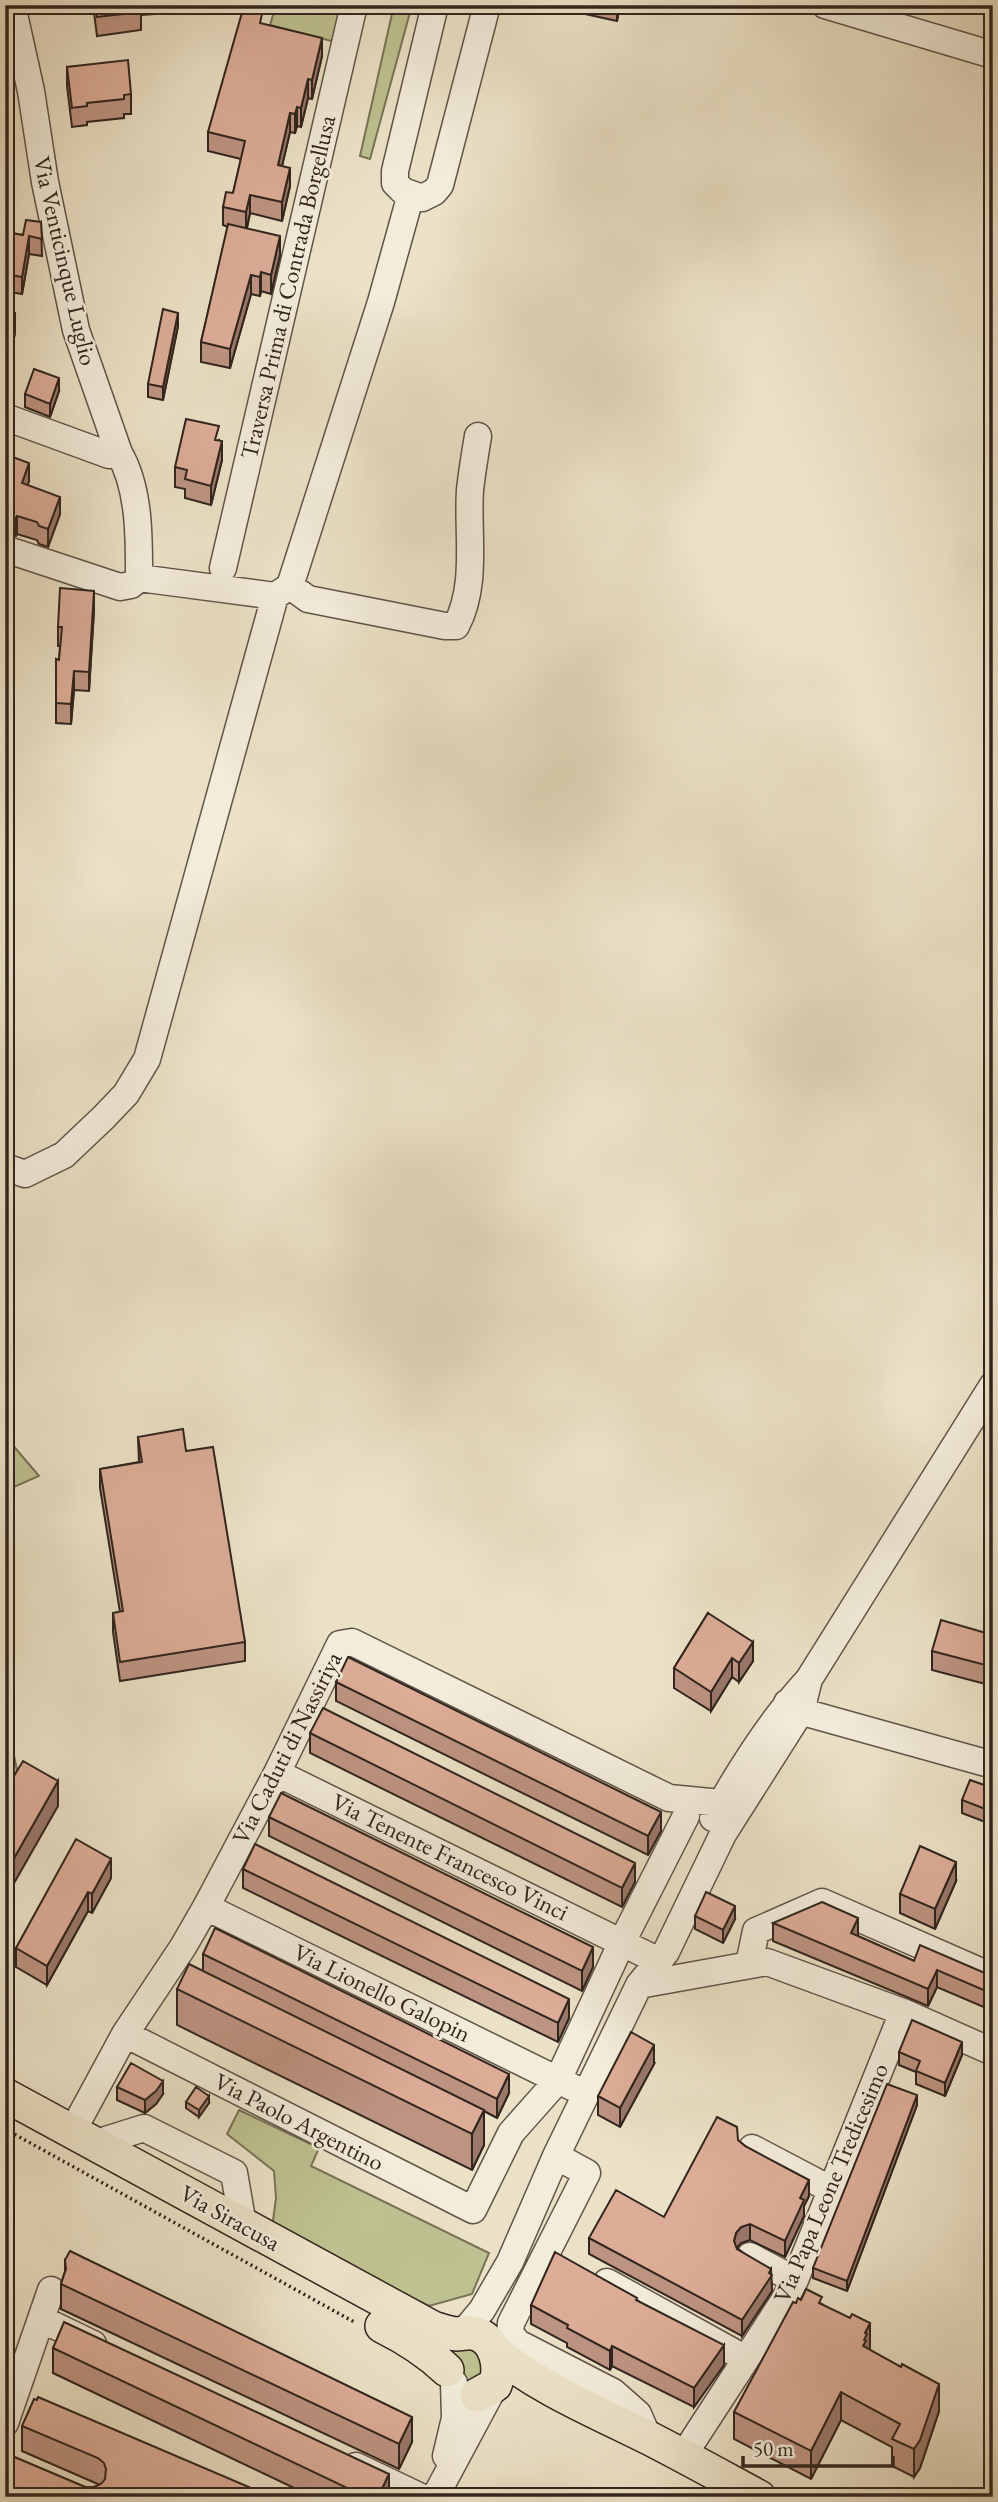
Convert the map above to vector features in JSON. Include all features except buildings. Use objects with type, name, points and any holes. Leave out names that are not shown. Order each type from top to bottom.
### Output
[{"type":"main road","name":"Via Siracusa","points":[[5,2095],[433,2328],[476,2341],[510,2364],[603,2417]]},
{"type":"main road","name":"Via Siracusa","points":[[5,2120],[409,2340],[473,2385]]},
{"type":"main road","points":[[473,2385],[499,2365],[476,2341],[445,2347],[473,2385],[528,2396],[603,2417],[648,2437],[745,2493]]},
{"type":"street","name":"Via Venticinque Luglio","points":[[12,5],[31,91],[44,181],[76,330],[133,491],[139,579]]},
{"type":"street","name":"Traversa Prima di Contrada Borgellusa","points":[[223,568],[354,5]]},
{"type":"street","points":[[435,5],[395,171],[395,183],[403,191],[422,198],[434,192],[440,185],[487,5]]},
{"type":"street","points":[[824,5],[993,55]]},
{"type":"street","points":[[5,1167],[25,1174],[64,1155],[126,1094],[147,1059],[282,591],[382,302],[411,194]]},
{"type":"street","points":[[5,417],[109,455],[119,453]]},
{"type":"street","points":[[5,549],[120,587],[131,586],[139,579],[282,591],[308,599],[445,626],[456,625],[462,615],[469,586],[470,491],[478,436]]},
{"type":"street","points":[[642,1952],[666,1952],[723,1834],[768,1763],[809,1679],[993,1385]]},
{"type":"street","name":"Via Caduti di Nassiriya","points":[[83,2138],[125,2034],[183,1947],[206,1907],[277,1773],[340,1644],[352,1642],[701,1816]]},
{"type":"street","points":[[794,1707],[993,1765]]},
{"type":"street","points":[[558,2080],[642,1952],[701,1816],[794,1707]]},
{"type":"street","points":[[701,1816],[725,1812],[744,1780],[768,1763]]},
{"type":"street","name":"Via Tenente Francesco Vinci","points":[[277,1773],[642,1952]]},
{"type":"street","points":[[682,1917],[688,1885],[712,1839],[701,1816]]},
{"type":"street","points":[[749,1964],[755,1931],[822,1902],[993,1977]]},
{"type":"street","name":"Via Lionello Galopin","points":[[206,1907],[587,2094]]},
{"type":"street","points":[[476,2341],[491,2329],[510,2262],[556,2156],[639,1985],[642,1952]]},
{"type":"street","points":[[639,1985],[767,1962],[903,2012],[993,2052]]},
{"type":"street","name":"Via Papa Leone Tredicesimo","points":[[683,2456],[795,2280],[903,2012]]},
{"type":"street","name":"Via Paolo Argentino","points":[[125,2034],[472,2210],[511,2133],[558,2080]]},
{"type":"street","points":[[752,2148],[830,2189]]},
{"type":"street","points":[[556,2156],[586,2173],[511,2323],[510,2333],[518,2343],[612,2392],[638,2414],[648,2437]]},
{"type":"street","points":[[547,2249],[746,2359]]},
{"type":"street","points":[[750,2256],[795,2280]]},
{"type":"street","points":[[5,2423],[51,2290]]},
{"type":"street","points":[[41,2319],[117,2355]]},
{"type":"street","points":[[432,2494],[473,2385]]},
{"type":"street","points":[[432,2494],[455,2418],[473,2385]]},
{"type":"street","points":[[331,2455],[432,2494]]},
{"type":"path","points":[[5,2129],[363,2328]]},
{"type":"green space","points":[[276,5],[347,5],[339,43],[270,25]]},
{"type":"green space","points":[[394,5],[412,5],[370,159],[360,156]]},
{"type":"green space","points":[[5,1436],[39,1476],[5,1491]]},
{"type":"green space","points":[[5,1713],[19,1779],[5,1784]]},
{"type":"green space","points":[[239,2110],[319,2148],[311,2166],[489,2253],[472,2294],[429,2306],[272,2228],[276,2198],[274,2171],[227,2134]]},
{"type":"green space","points":[[456,2345],[477,2345],[488,2375],[466,2383],[453,2360]]}]
